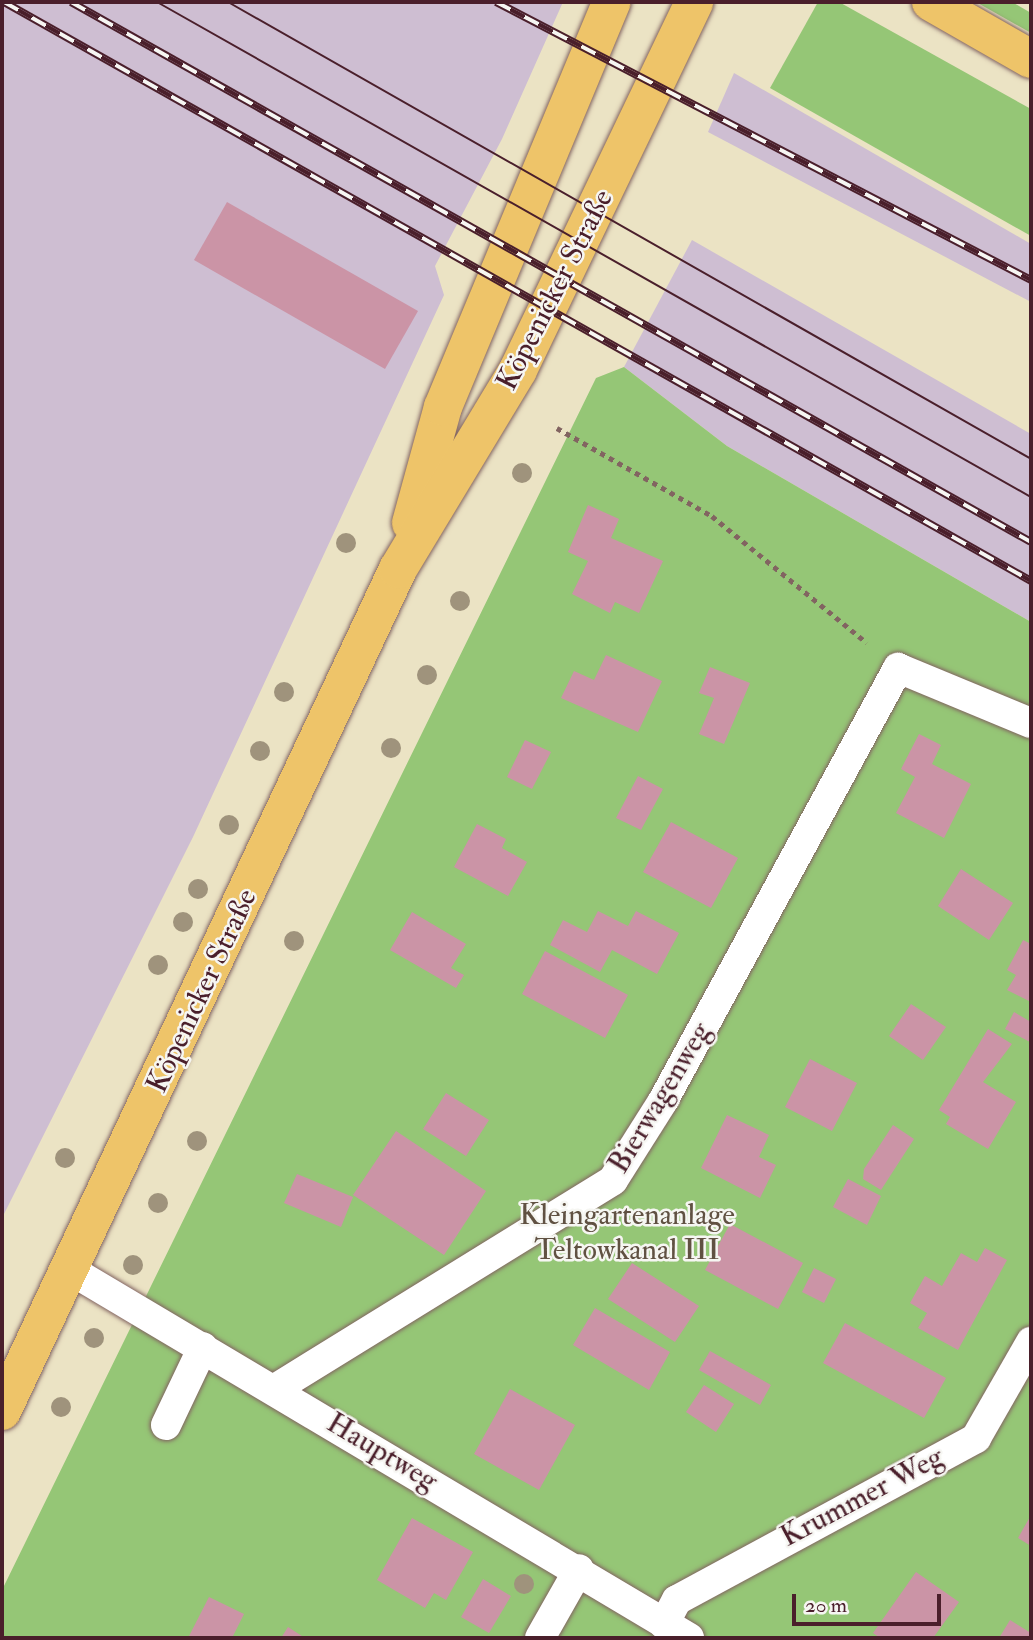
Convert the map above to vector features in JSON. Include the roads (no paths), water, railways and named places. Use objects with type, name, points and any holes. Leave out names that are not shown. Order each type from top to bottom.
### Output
[{"type":"main road","name":"Köpenicker Straße","points":[[398,569],[443,407],[612,2]]},
{"type":"main road","name":"Köpenicker Straße","points":[[2,1411],[72,1272],[398,569],[518,370],[694,2]]},
{"type":"main road","points":[[932,2],[1031,59]]},
{"type":"lane","name":"Bierwagenweg","points":[[275,1389],[613,1180],[663,1101],[898,668],[1031,723]]},
{"type":"lane","name":"Hauptweg","points":[[72,1272],[579,1569],[677,1631]]},
{"type":"lane","name":"Krummer Weg","points":[[677,1631],[677,1600],[976,1437],[1031,1342]]},
{"type":"lane","points":[[166,1425],[203,1348]]},
{"type":"lane","points":[[540,1638],[579,1569]]},
{"type":"tram line","points":[[157,2],[1031,497]]},
{"type":"tram line","points":[[228,2],[1031,459]]},
{"type":"railway","points":[[4,2],[1031,581]]},
{"type":"railway","points":[[71,2],[1031,542]]},
{"type":"railway","points":[[496,2],[1031,280]]},
{"type":"park label","name":"Kleingartenanlage Teltowkanal III","points":[[627,1232]]}]
